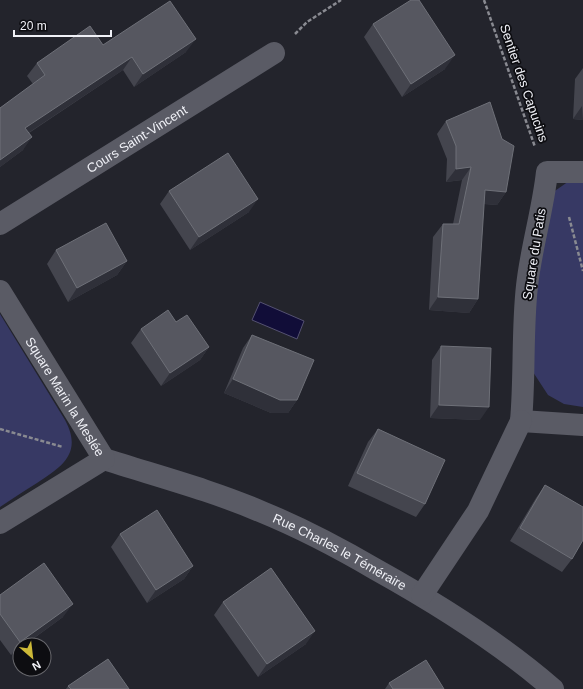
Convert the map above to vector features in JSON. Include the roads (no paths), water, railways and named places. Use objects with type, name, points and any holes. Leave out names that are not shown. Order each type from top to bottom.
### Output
[{"type":"street","name":"Cours Saint-Vincent","points":[[0,224],[274,53]]},
{"type":"street","name":"Square du Patis","points":[[422,595],[478,512],[520,421],[524,391],[527,286],[545,191],[547,172],[583,172]]},
{"type":"street","name":"Square Marin la Meslée","points":[[0,291],[104,459],[0,523]]},
{"type":"street","points":[[520,421],[583,425]]},
{"type":"street","name":"Rue Charles le Téméraire","points":[[104,459],[212,493],[262,512],[344,551],[422,595],[483,634],[553,689]]}]
